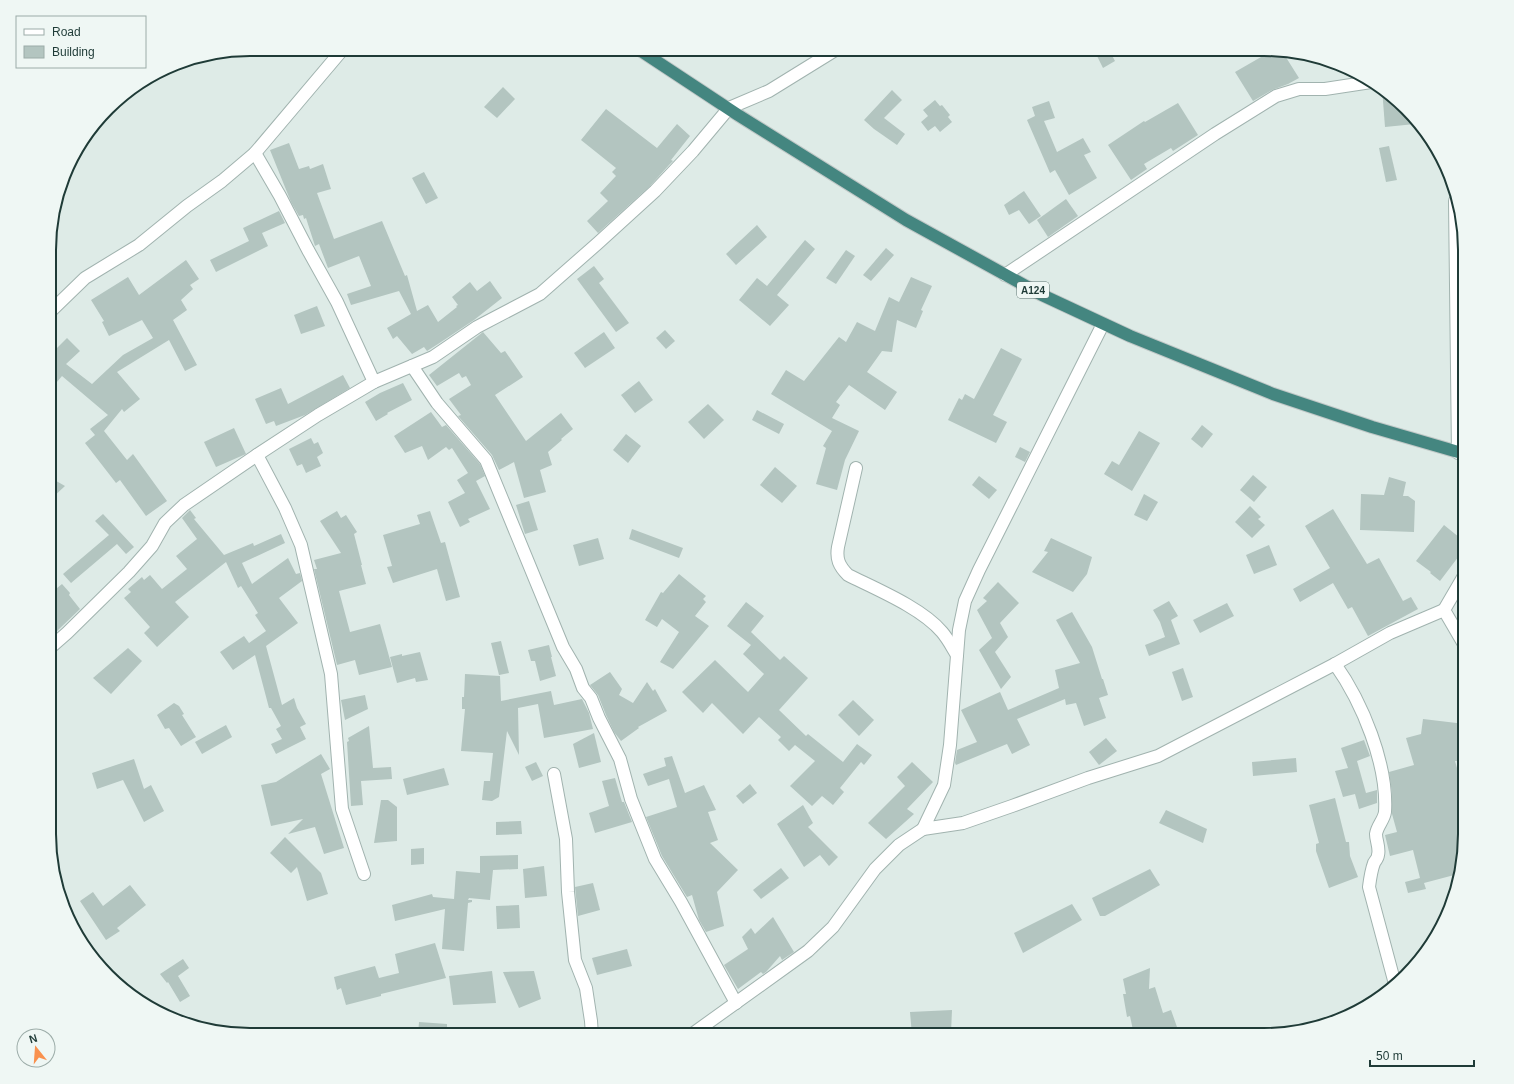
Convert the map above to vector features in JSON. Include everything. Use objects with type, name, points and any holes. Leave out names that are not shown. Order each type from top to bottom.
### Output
[{"type":"highway","name":"A124","points":[[649,56],[738,115],[906,220],[1004,275],[1104,324],[1273,394],[1372,427],[1458,452]]},
{"type":"street","points":[[56,306],[85,278],[139,245],[187,206],[222,181],[255,153],[337,56]]},
{"type":"street","points":[[56,643],[129,572],[152,546],[165,523],[184,505],[318,415],[374,382],[433,357],[477,327],[540,294],[655,191],[693,151],[729,108],[769,91],[826,56]]},
{"type":"street","points":[[1004,275],[1215,134],[1276,96],[1299,89],[1325,89],[1363,83]]},
{"type":"street","points":[[255,153],[337,302],[374,382]]},
{"type":"street","points":[[1455,222],[1458,327]]},
{"type":"street","points":[[923,829],[944,785],[950,745],[959,630],[965,601],[978,570],[1104,324]]},
{"type":"street","points":[[412,366],[437,403],[486,460],[563,647],[576,669],[583,688],[591,698],[599,718],[620,759],[631,799],[655,859],[681,902],[736,1003]]},
{"type":"street","points":[[257,455],[285,508],[301,545],[331,674],[342,809],[364,874]]},
{"type":"street","points":[[856,468],[838,547],[838,562],[842,569],[848,574],[929,619],[942,632],[958,655]]},
{"type":"street","points":[[701,1028],[808,951],[833,927],[875,869],[899,845],[923,829],[963,823],[1088,778],[1158,756],[1335,664],[1390,632],[1444,610],[1458,586]]},
{"type":"street","points":[[1444,610],[1458,634]]},
{"type":"street","points":[[1335,664],[1346,679],[1360,705],[1379,758],[1385,790],[1385,812],[1376,835],[1378,857],[1373,868],[1369,887],[1394,978]]},
{"type":"street","points":[[554,774],[566,839],[568,892],[575,960],[586,988],[592,1028]]},
{"type":"building","points":[[1097,56],[1112,56],[1115,61],[1103,68]]},
{"type":"building","points":[[1263,56],[1276,56],[1286,58],[1299,78],[1272,90],[1253,101],[1235,72]]},
{"type":"building","points":[[503,87],[515,99],[497,118],[484,107]]},
{"type":"building","points":[[892,90],[902,100],[884,118],[905,134],[897,145],[864,120]]},
{"type":"building","points":[[1383,97],[1412,124],[1385,127]]},
{"type":"building","points":[[935,100],[940,106],[942,105],[950,115],[948,117],[952,122],[940,132],[935,126],[928,131],[921,122],[928,116],[923,110]]},
{"type":"building","points":[[1049,101],[1055,118],[1044,121],[1057,152],[1083,138],[1091,152],[1084,155],[1097,178],[1069,195],[1055,170],[1050,173],[1027,120],[1035,116],[1032,107]]},
{"type":"building","points":[[1178,103],[1198,135],[1173,151],[1171,148],[1144,164],[1147,169],[1131,180],[1108,145],[1144,121],[1145,122]]},
{"type":"building","points":[[606,109],[657,148],[677,124],[690,136],[671,160],[673,161],[650,186],[598,233],[587,221],[608,201],[600,193],[616,176],[612,172],[616,168],[581,140]]},
{"type":"building","points":[[289,143],[299,169],[309,166],[310,169],[323,164],[331,189],[317,193],[334,239],[382,221],[405,276],[407,275],[417,311],[428,305],[438,322],[457,307],[456,306],[458,305],[452,297],[470,282],[477,291],[490,281],[502,298],[474,320],[427,351],[424,347],[412,354],[397,336],[393,339],[387,328],[411,314],[399,291],[351,305],[347,294],[371,286],[359,256],[328,268],[319,244],[315,246],[306,218],[304,219],[303,215],[299,216],[291,202],[270,150]]},
{"type":"building","points":[[1389,146],[1397,180],[1386,182],[1379,148]]},
{"type":"building","points":[[424,172],[438,198],[426,204],[412,178]]},
{"type":"building","points":[[1024,191],[1041,216],[1029,224],[1019,210],[1009,215],[1004,205]]},
{"type":"building","points":[[1066,199],[1078,216],[1048,237],[1037,220]]},
{"type":"building","points":[[279,211],[285,223],[262,233],[268,246],[216,272],[210,260],[249,241],[243,228]]},
{"type":"building","points":[[757,225],[767,237],[736,265],[726,254]]},
{"type":"building","points":[[805,240],[815,249],[777,295],[789,305],[770,326],[739,300],[757,278],[767,286]]},
{"type":"building","points":[[886,248],[894,255],[871,281],[863,275]]},
{"type":"building","points":[[846,250],[855,256],[836,284],[826,278]]},
{"type":"building","points":[[186,260],[199,279],[190,285],[193,289],[181,300],[187,310],[173,320],[197,365],[185,371],[169,340],[117,372],[140,399],[124,412],[122,409],[104,431],[127,460],[133,454],[167,501],[146,516],[120,480],[116,483],[85,443],[95,435],[90,429],[108,415],[62,376],[56,383],[56,349],[67,338],[80,351],[66,364],[92,384],[123,355],[153,338],[142,320],[109,336],[102,322],[104,321],[91,300],[128,277],[139,295]]},
{"type":"building","points":[[594,266],[604,279],[599,283],[629,323],[616,332],[577,279]]},
{"type":"building","points":[[911,277],[932,286],[921,310],[923,311],[916,328],[897,320],[892,352],[882,351],[867,372],[897,392],[885,410],[849,385],[836,402],[840,405],[832,418],[859,431],[845,460],[837,490],[816,484],[826,448],[823,446],[832,431],[771,394],[786,370],[804,381],[839,337],[846,342],[857,322],[875,331],[889,297],[899,302]]},
{"type":"building","points":[[317,306],[325,326],[301,334],[294,315]]},
{"type":"building","points":[[665,330],[675,341],[666,349],[656,338]]},
{"type":"building","points":[[483,332],[501,353],[505,351],[523,377],[495,395],[526,441],[561,413],[573,429],[548,452],[552,465],[540,470],[546,492],[524,498],[514,462],[499,470],[492,455],[458,416],[461,415],[449,399],[471,385],[466,376],[462,378],[459,373],[437,386],[429,375]]},
{"type":"building","points":[[604,332],[615,348],[585,368],[574,353]]},
{"type":"building","points":[[1001,348],[1022,359],[993,415],[1007,422],[996,443],[948,420],[959,398],[962,400],[965,394],[974,399]]},
{"type":"building","points":[[343,375],[350,388],[305,415],[276,426],[274,421],[266,424],[255,399],[281,388],[288,404]]},
{"type":"building","points":[[639,381],[653,400],[635,413],[621,395]]},
{"type":"building","points":[[403,383],[412,400],[387,413],[388,414],[376,421],[365,402],[380,393]]},
{"type":"building","points":[[708,404],[724,420],[704,439],[688,422]]},
{"type":"building","points":[[757,410],[784,424],[779,434],[752,420]]},
{"type":"building","points":[[431,412],[442,427],[446,425],[480,464],[485,476],[476,481],[490,509],[468,519],[470,522],[460,527],[448,502],[465,493],[457,480],[468,473],[452,448],[449,450],[446,447],[428,460],[422,446],[405,453],[394,436]]},
{"type":"building","points":[[1202,425],[1213,434],[1202,448],[1191,439]]},
{"type":"building","points":[[234,428],[246,454],[216,467],[204,442]]},
{"type":"building","points":[[1139,431],[1160,443],[1132,491],[1104,474],[1112,461],[1119,465]]},
{"type":"building","points":[[626,434],[641,446],[628,463],[613,450]]},
{"type":"building","points":[[311,438],[314,444],[318,442],[323,453],[317,457],[321,466],[306,473],[302,464],[297,466],[289,449]]},
{"type":"building","points":[[1020,447],[1030,452],[1025,462],[1015,457]]},
{"type":"building","points":[[775,467],[797,486],[782,503],[760,485]]},
{"type":"building","points":[[1253,475],[1267,487],[1254,502],[1240,490]]},
{"type":"building","points":[[979,476],[997,490],[989,499],[972,485]]},
{"type":"building","points":[[1389,477],[1406,482],[1403,496],[1408,496],[1415,501],[1414,532],[1360,530],[1361,494],[1384,495]]},
{"type":"building","points":[[56,481],[65,486],[56,494]]},
{"type":"building","points":[[1144,494],[1158,502],[1147,521],[1134,515]]},
{"type":"building","points":[[529,501],[538,530],[525,534],[516,505]]},
{"type":"building","points":[[1250,506],[1261,517],[1258,519],[1265,525],[1252,538],[1235,522]]},
{"type":"building","points":[[1333,509],[1367,564],[1379,558],[1403,601],[1411,597],[1418,609],[1368,636],[1352,607],[1348,609],[1333,583],[1300,602],[1293,589],[1330,568],[1305,526]]},
{"type":"building","points":[[190,510],[196,518],[194,519],[224,555],[253,543],[254,546],[281,534],[285,543],[242,563],[252,584],[288,558],[296,574],[300,573],[302,581],[279,598],[298,623],[266,646],[282,705],[294,698],[297,708],[306,724],[300,727],[306,739],[276,754],[271,744],[282,739],[276,729],[281,726],[271,708],[269,708],[255,655],[233,670],[220,652],[244,636],[249,643],[266,631],[255,615],[258,613],[241,586],[238,588],[226,562],[175,602],[189,617],[157,647],[144,633],[150,627],[124,598],[131,592],[128,589],[142,577],[144,580],[150,575],[162,589],[187,569],[176,556],[197,539],[182,518]]},
{"type":"building","points":[[337,511],[341,518],[346,515],[357,532],[354,534],[366,584],[339,591],[350,632],[380,624],[392,667],[359,675],[355,660],[337,665],[314,569],[317,569],[314,560],[341,553],[320,521]]},
{"type":"building","points":[[430,511],[441,543],[445,542],[460,597],[446,601],[437,569],[393,583],[387,567],[392,566],[383,535],[420,524],[417,515]]},
{"type":"building","points":[[103,514],[134,547],[126,554],[117,544],[71,583],[63,574],[109,535],[95,521]]},
{"type":"building","points":[[1444,525],[1458,536],[1458,557],[1440,581],[1416,561]]},
{"type":"building","points":[[632,529],[683,548],[679,558],[629,539]]},
{"type":"building","points":[[598,538],[604,559],[579,566],[573,545]]},
{"type":"building","points":[[1051,538],[1092,557],[1087,574],[1073,592],[1032,572],[1048,552],[1044,551]]},
{"type":"building","points":[[1269,545],[1277,565],[1254,574],[1246,555]]},
{"type":"building","points":[[679,574],[706,596],[703,599],[706,602],[695,616],[709,626],[673,669],[660,662],[679,632],[662,619],[657,627],[645,620],[661,592],[663,593]]},
{"type":"building","points":[[998,582],[1019,603],[1000,623],[1008,637],[995,652],[1011,677],[1001,689],[979,650],[992,638],[977,610],[987,601],[983,598]]},
{"type":"building","points":[[62,584],[70,593],[69,595],[80,609],[57,631],[56,630],[56,589]]},
{"type":"building","points":[[1169,601],[1178,616],[1171,620],[1180,644],[1149,656],[1145,645],[1165,637],[1160,622],[1153,610]]},
{"type":"building","points":[[746,602],[764,616],[751,632],[780,660],[784,656],[808,678],[779,710],[806,736],[808,734],[843,762],[857,744],[872,755],[864,765],[861,762],[840,788],[844,792],[833,805],[822,796],[812,806],[790,786],[815,761],[795,745],[789,751],[778,740],[781,737],[759,717],[743,734],[712,703],[703,713],[682,692],[715,660],[748,692],[764,674],[743,654],[751,645],[727,626]]},
{"type":"building","points":[[1227,603],[1234,616],[1200,633],[1193,620]]},
{"type":"building","points":[[1072,612],[1092,647],[1103,679],[1108,695],[1099,698],[1106,718],[1084,726],[1076,703],[1066,705],[1065,699],[1017,719],[1030,745],[1012,754],[1007,744],[956,765],[957,750],[977,742],[961,710],[1000,692],[1008,710],[1059,688],[1055,670],[1080,663],[1056,620]]},
{"type":"building","points":[[501,641],[509,673],[499,675],[491,643]]},
{"type":"building","points":[[549,645],[556,676],[540,681],[535,661],[531,661],[528,650]]},
{"type":"building","points":[[128,648],[142,661],[111,694],[93,678]]},
{"type":"building","points":[[420,652],[428,680],[416,682],[415,678],[397,683],[390,657]]},
{"type":"building","points":[[1183,668],[1193,697],[1182,701],[1172,672]]},
{"type":"building","points":[[610,672],[622,689],[619,695],[633,703],[647,682],[653,691],[655,689],[667,711],[638,727],[639,728],[621,741],[614,732],[598,695],[590,685]]},
{"type":"building","points":[[465,674],[500,676],[501,701],[551,691],[554,705],[582,699],[589,713],[593,729],[544,738],[538,704],[518,708],[519,755],[507,731],[499,797],[492,801],[482,800],[484,781],[490,781],[493,753],[461,751],[465,709],[462,709],[462,697],[464,697]]},
{"type":"building","points":[[365,695],[368,709],[345,720],[341,700]]},
{"type":"building","points":[[853,700],[874,720],[859,736],[838,715]]},
{"type":"building","points":[[174,703],[179,706],[184,714],[182,715],[196,737],[181,746],[169,728],[165,729],[157,715]]},
{"type":"building","points":[[1423,719],[1458,723],[1458,761],[1455,761],[1458,772],[1458,846],[1453,875],[1424,883],[1426,889],[1408,893],[1405,882],[1420,878],[1413,850],[1390,856],[1385,835],[1397,832],[1392,814],[1392,793],[1389,772],[1414,765],[1406,738],[1421,734]]},
{"type":"building","points":[[226,725],[232,737],[202,754],[195,742]]},
{"type":"building","points":[[369,726],[373,768],[391,767],[392,779],[361,781],[363,805],[351,806],[347,742],[349,741],[348,738]]},
{"type":"building","points":[[594,733],[601,762],[579,768],[573,744]]},
{"type":"building","points":[[1106,738],[1117,751],[1099,765],[1089,752]]},
{"type":"building","points":[[1364,740],[1370,756],[1357,761],[1366,793],[1377,790],[1377,803],[1359,809],[1355,794],[1343,797],[1335,771],[1348,768],[1341,748]]},
{"type":"building","points":[[321,754],[330,769],[321,774],[344,848],[324,854],[315,827],[288,834],[303,819],[271,826],[261,785],[276,782]]},
{"type":"building","points":[[672,756],[685,793],[704,785],[716,810],[708,812],[718,840],[710,843],[738,870],[717,892],[724,926],[706,932],[699,920],[692,895],[687,897],[662,856],[646,817],[677,807],[669,779],[648,786],[643,774],[666,766],[664,758]]},
{"type":"building","points":[[1296,758],[1297,772],[1253,776],[1252,762]]},
{"type":"building","points":[[134,759],[144,789],[151,785],[164,811],[144,822],[123,780],[97,789],[92,773]]},
{"type":"building","points":[[536,762],[543,776],[532,781],[525,767]]},
{"type":"building","points":[[912,762],[933,782],[907,809],[914,814],[886,839],[868,823],[905,786],[897,777]]},
{"type":"building","points":[[444,768],[449,785],[407,795],[403,779]]},
{"type":"building","points":[[615,778],[622,802],[624,802],[632,822],[595,833],[589,813],[609,806],[602,781]]},
{"type":"building","points":[[750,784],[757,793],[743,804],[736,796]]},
{"type":"building","points":[[1335,798],[1346,842],[1349,842],[1350,856],[1358,877],[1329,888],[1316,851],[1316,844],[1319,843],[1309,805]]},
{"type":"building","points":[[381,800],[388,800],[397,807],[397,841],[374,843]]},
{"type":"building","points":[[803,805],[813,823],[808,827],[838,857],[829,866],[820,855],[804,867],[777,824]]},
{"type":"building","points":[[1166,810],[1207,829],[1203,843],[1159,823]]},
{"type":"building","points":[[521,821],[522,834],[496,835],[496,822]]},
{"type":"building","points":[[285,837],[321,873],[328,894],[307,901],[297,867],[291,873],[270,853]]},
{"type":"building","points":[[424,848],[424,864],[411,865],[411,849]]},
{"type":"building","points":[[518,855],[518,869],[493,870],[490,900],[469,898],[468,900],[472,900],[472,902],[468,903],[464,951],[442,949],[445,909],[395,921],[392,905],[432,894],[433,897],[454,899],[456,871],[480,873],[480,856]]},
{"type":"building","points":[[544,866],[547,896],[525,898],[523,869]]},
{"type":"building","points":[[781,868],[789,878],[761,899],[753,890]]},
{"type":"building","points":[[1150,869],[1160,885],[1105,916],[1100,916],[1092,898]]},
{"type":"building","points":[[593,883],[600,910],[578,916],[575,887]]},
{"type":"building","points":[[130,885],[146,905],[117,928],[120,931],[106,940],[80,901],[93,892],[103,906]]},
{"type":"building","points":[[1072,904],[1082,920],[1023,953],[1014,933]]},
{"type":"building","points":[[519,905],[520,928],[497,929],[496,906]]},
{"type":"building","points":[[773,917],[794,952],[782,960],[780,956],[766,972],[763,974],[761,972],[738,989],[724,965],[748,949],[742,937],[751,928],[755,934]]},
{"type":"building","points":[[435,943],[446,978],[381,994],[381,996],[346,1005],[341,988],[337,990],[334,977],[375,966],[379,978],[399,973],[395,954]]},
{"type":"building","points":[[627,949],[632,966],[597,975],[592,958]]},
{"type":"building","points":[[183,959],[189,968],[178,976],[190,996],[180,1002],[168,982],[167,983],[160,974]]},
{"type":"building","points":[[1150,968],[1149,989],[1155,987],[1163,1013],[1171,1010],[1177,1027],[1133,1028],[1130,1016],[1127,1017],[1123,994],[1126,994],[1123,979]]},
{"type":"building","points":[[492,971],[496,1003],[453,1005],[449,976]]},
{"type":"building","points":[[534,971],[541,999],[519,1008],[503,972]]},
{"type":"building","points":[[952,1010],[951,1028],[911,1028],[910,1012]]},
{"type":"building","points":[[419,1022],[447,1024],[447,1028],[419,1028]]}]
